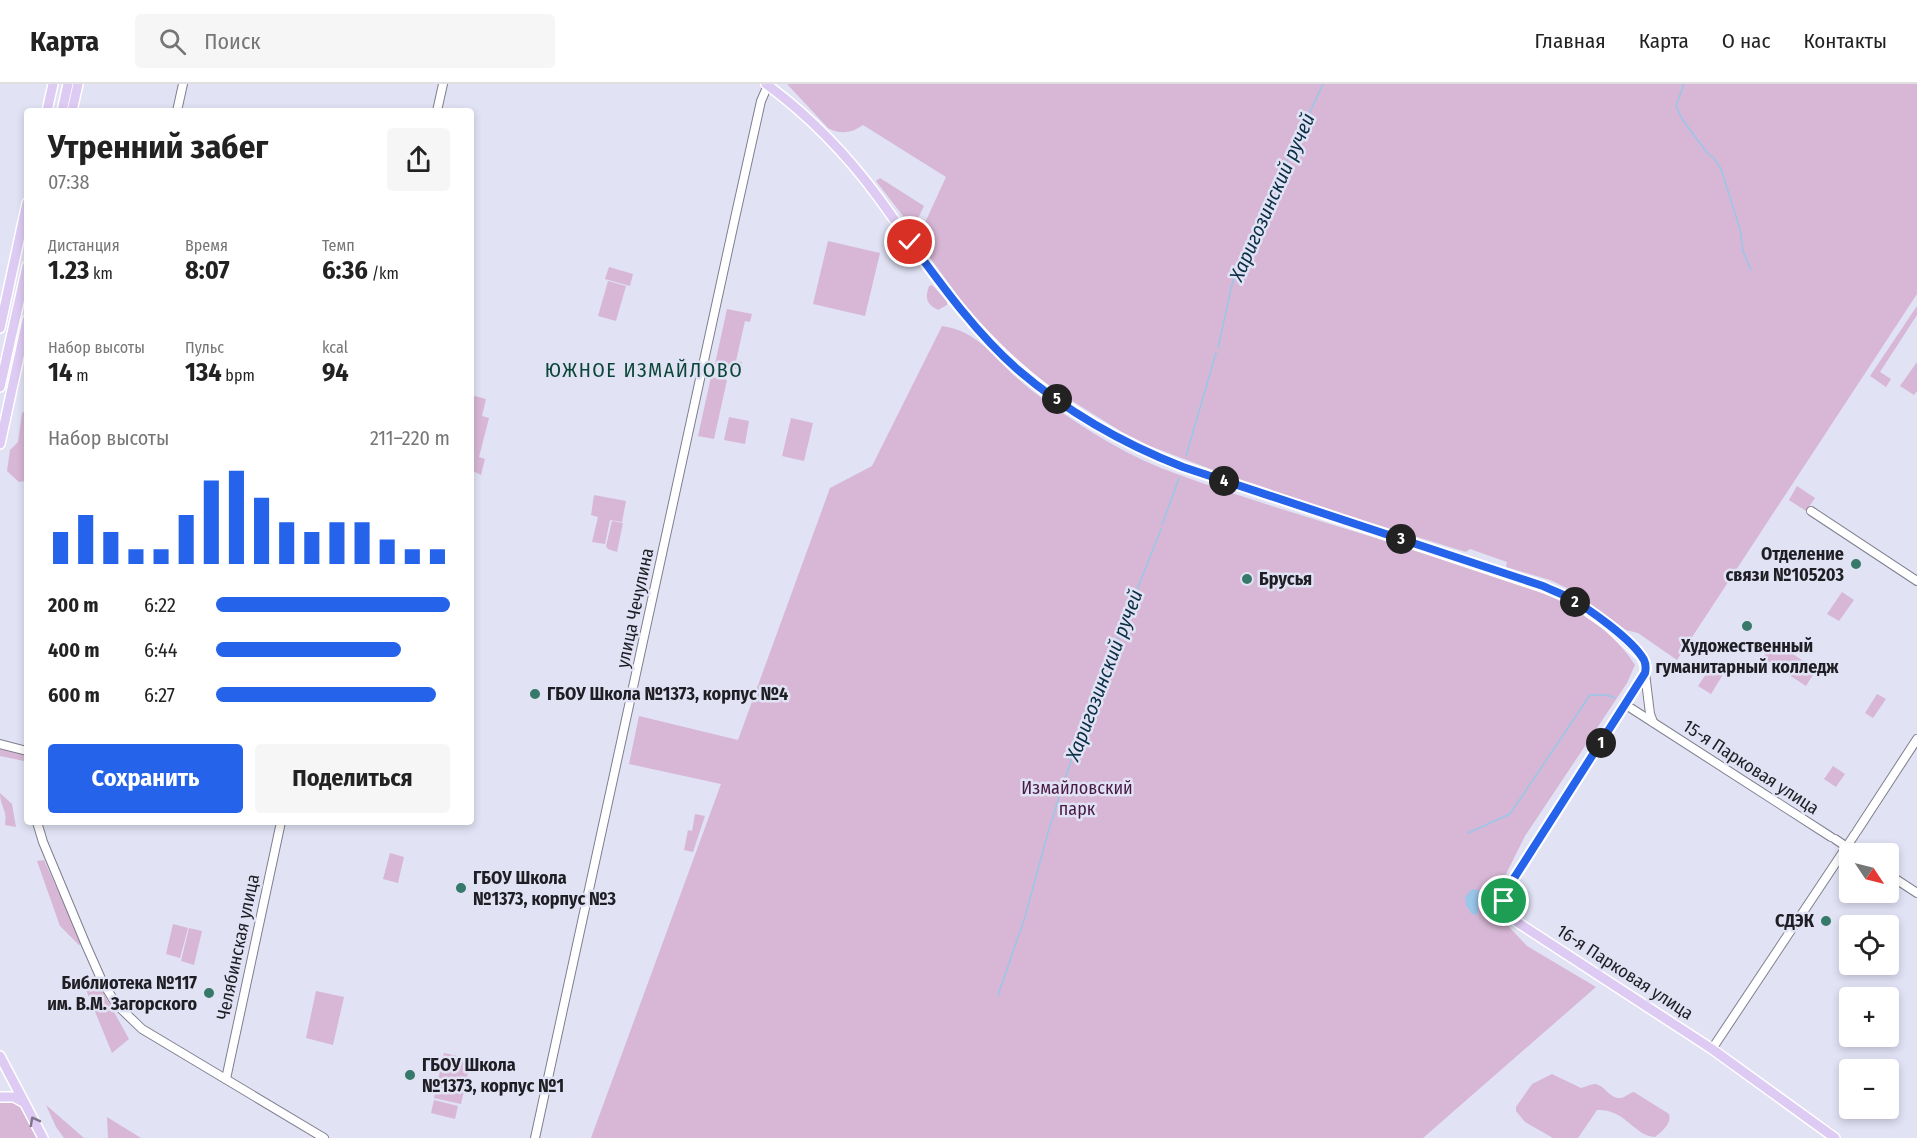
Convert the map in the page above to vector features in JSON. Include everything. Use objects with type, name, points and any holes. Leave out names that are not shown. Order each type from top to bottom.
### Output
[{"type":"main road","points":[[48,108],[53,84]]},
{"type":"main road","points":[[63,108],[68,84]]},
{"type":"main road","points":[[73,108],[78,84]]},
{"type":"main road","points":[[767,85],[800,112],[837,148],[877,195],[959,307],[1016,368],[1045,391],[1122,440],[1183,467],[1521,579],[1568,597],[1608,625],[1635,649],[1645,662],[1645,673],[1626,705]]},
{"type":"main road","points":[[0,328],[24,217]]},
{"type":"main road","points":[[0,387],[24,279]]},
{"type":"main road","points":[[0,444],[24,334]]},
{"type":"main road","name":"16-я Парковая улица","points":[[1626,705],[1509,886],[1504,901],[1507,911],[1517,922],[1712,1049],[1835,1138]]},
{"type":"main road","points":[[0,1056],[43,1138]]},
{"type":"main road","points":[[0,1097],[14,1097],[25,1104]]},
{"type":"street","points":[[178,108],[183,84]]},
{"type":"street","points":[[438,108],[443,84]]},
{"type":"street","name":"улица Чечулина","points":[[535,1138],[735,218],[761,101],[767,85]]},
{"type":"street","points":[[1811,511],[1917,581]]},
{"type":"street","points":[[1645,673],[1653,722]]},
{"type":"street","name":"15-я Парковая улица","points":[[1626,705],[1841,843]]},
{"type":"street","points":[[1848,843],[1917,739]]},
{"type":"street","points":[[0,744],[24,750]]},
{"type":"street","points":[[38,825],[86,945],[102,981],[116,1004],[142,1029],[324,1138]]},
{"type":"street","name":"Челябинская улица","points":[[226,1079],[280,825]]},
{"type":"street","points":[[1712,1049],[1839,857]]},
{"type":"street","points":[[1899,881],[1917,893]]},
{"type":"green space","points":[[787,84],[1917,84],[1917,294],[1677,660],[1638,633],[1626,630],[1571,590],[1550,580],[1506,567],[1507,562],[1470,549],[1466,552],[1264,490],[1260,486],[1150,446],[1122,432],[1045,384],[1016,360],[969,311],[917,240],[946,177],[863,125],[846,132],[837,132],[828,128]]},
{"type":"green space","points":[[880,178],[924,206],[913,229],[876,181]]},
{"type":"green space","points":[[828,241],[880,253],[865,316],[813,304]]},
{"type":"green space","points":[[609,267],[633,274],[630,286],[605,279]]},
{"type":"green space","points":[[608,281],[626,286],[616,321],[598,316]]},
{"type":"green space","points":[[932,285],[947,301],[947,305],[938,310],[931,305],[927,297],[929,286]]},
{"type":"green space","points":[[1917,306],[1917,315],[1880,372],[1891,379],[1886,387],[1870,376]]},
{"type":"green space","points":[[727,309],[752,314],[750,322],[745,321],[736,361],[742,362],[740,370],[715,364]]},
{"type":"green space","name":"Измайловский парк","points":[[942,326],[955,329],[975,339],[1050,404],[1095,434],[1143,460],[1243,497],[1532,589],[1571,607],[1592,621],[1620,646],[1635,665],[1627,683],[1525,836],[1496,894],[1498,915],[1527,946],[1596,987],[1423,1138],[591,1138],[721,784],[629,764],[639,716],[738,740],[830,488],[872,466]]},
{"type":"green space","points":[[1917,362],[1917,391],[1914,395],[1900,386]]},
{"type":"green space","points":[[711,377],[727,380],[714,439],[698,436]]},
{"type":"green space","points":[[474,396],[486,399],[482,416],[489,418],[479,457],[485,459],[481,475],[474,472]]},
{"type":"green space","points":[[24,412],[24,481],[19,482],[7,471],[10,450],[18,442]]},
{"type":"green space","points":[[729,417],[749,421],[745,444],[724,440]]},
{"type":"green space","points":[[791,418],[813,423],[804,461],[782,456]]},
{"type":"green space","points":[[1797,486],[1815,498],[1806,511],[1789,500]]},
{"type":"green space","points":[[594,495],[626,501],[622,522],[610,520],[605,544],[592,542],[598,517],[591,515]]},
{"type":"green space","points":[[612,521],[623,523],[617,552],[606,546]]},
{"type":"green space","points":[[1842,592],[1854,600],[1839,621],[1827,614]]},
{"type":"green space","points":[[1774,641],[1816,670],[1806,686],[1763,658]]},
{"type":"green space","points":[[1712,665],[1724,673],[1711,694],[1698,686]]},
{"type":"green space","points":[[1877,694],[1886,699],[1873,718],[1865,713]]},
{"type":"green space","points":[[0,748],[24,754],[24,761],[0,756]]},
{"type":"green space","points":[[1833,766],[1845,774],[1836,787],[1824,779]]},
{"type":"green space","points":[[0,793],[12,804],[16,827],[5,825]]},
{"type":"green space","points":[[695,814],[705,816],[693,852],[684,850],[688,830],[692,831]]},
{"type":"green space","points":[[390,853],[404,857],[398,883],[383,879]]},
{"type":"green space","points":[[44,860],[82,944],[79,945],[60,926],[37,861]]},
{"type":"green space","points":[[173,924],[188,928],[180,958],[166,954]]},
{"type":"green space","points":[[189,928],[202,931],[194,965],[181,961]]},
{"type":"green space","points":[[94,976],[129,1039],[112,1053],[82,980]]},
{"type":"green space","points":[[316,991],[344,997],[333,1045],[306,1038]]},
{"type":"green space","points":[[444,1053],[471,1059],[461,1104],[434,1098]]},
{"type":"green space","points":[[1552,1074],[1581,1088],[1593,1084],[1598,1085],[1617,1098],[1634,1092],[1669,1114],[1668,1124],[1655,1137],[1648,1136],[1623,1118],[1607,1111],[1597,1110],[1578,1138],[1553,1138],[1525,1122],[1516,1111],[1516,1107],[1532,1084]]},
{"type":"green space","points":[[7,1098],[21,1103],[40,1138],[0,1138],[0,1101]]},
{"type":"green space","points":[[434,1100],[458,1106],[455,1119],[431,1113]]},
{"type":"green space","points":[[46,1105],[84,1138],[64,1138]]},
{"type":"green space","points":[[107,1117],[141,1138],[108,1138]]},
{"type":"water","points":[[1472,889],[1480,891],[1483,896],[1478,902],[1476,915],[1472,914],[1466,905],[1465,897]]},
{"type":"waterway","name":"Харигозинский ручей","points":[[1218,348],[1236,267],[1249,244],[1323,84]]},
{"type":"waterway","points":[[1684,84],[1676,106],[1682,119],[1721,169],[1740,229],[1743,251],[1751,270]]},
{"type":"waterway","name":"Харигозинский ручей","points":[[1186,456],[1216,353]]},
{"type":"waterway","name":"Харигозинский ручей","points":[[1162,525],[1179,478]]},
{"type":"waterway","name":"Харигозинский ручей","points":[[998,995],[1025,917],[1049,829],[1076,745],[1161,529]]},
{"type":"waterway","points":[[1468,833],[1510,814],[1590,695],[1607,695],[1615,698]]},
{"type":"place","name":"Отделение связи №105203","points":[[1856,564]]},
{"type":"place","name":"Брусья","points":[[1247,579]]},
{"type":"place","name":"Художественный гуманитарный колледж","points":[[1747,626]]},
{"type":"place","name":"ГБОУ Школа №1373, корпус №4","points":[[535,694]]},
{"type":"place","name":"ГБОУ Школа №1373, корпус №3","points":[[461,888]]},
{"type":"place","name":"СДЭК","points":[[1826,921]]},
{"type":"place","name":"Библиотека №117 им. В.М. Загорского","points":[[209,993]]},
{"type":"place","name":"ГБОУ Школа №1373, корпус №1","points":[[410,1075]]},
{"type":"district","name":"ЮЖНОЕ ИЗМАЙЛОВО","points":[[644,370]]},
{"type":"route","points":[[910,242],[959,307],[1016,368],[1089,421],[1122,440],[1183,467],[1543,586],[1568,597],[1590,611],[1642,657],[1646,667],[1645,673],[1509,886],[1504,901]]}]
